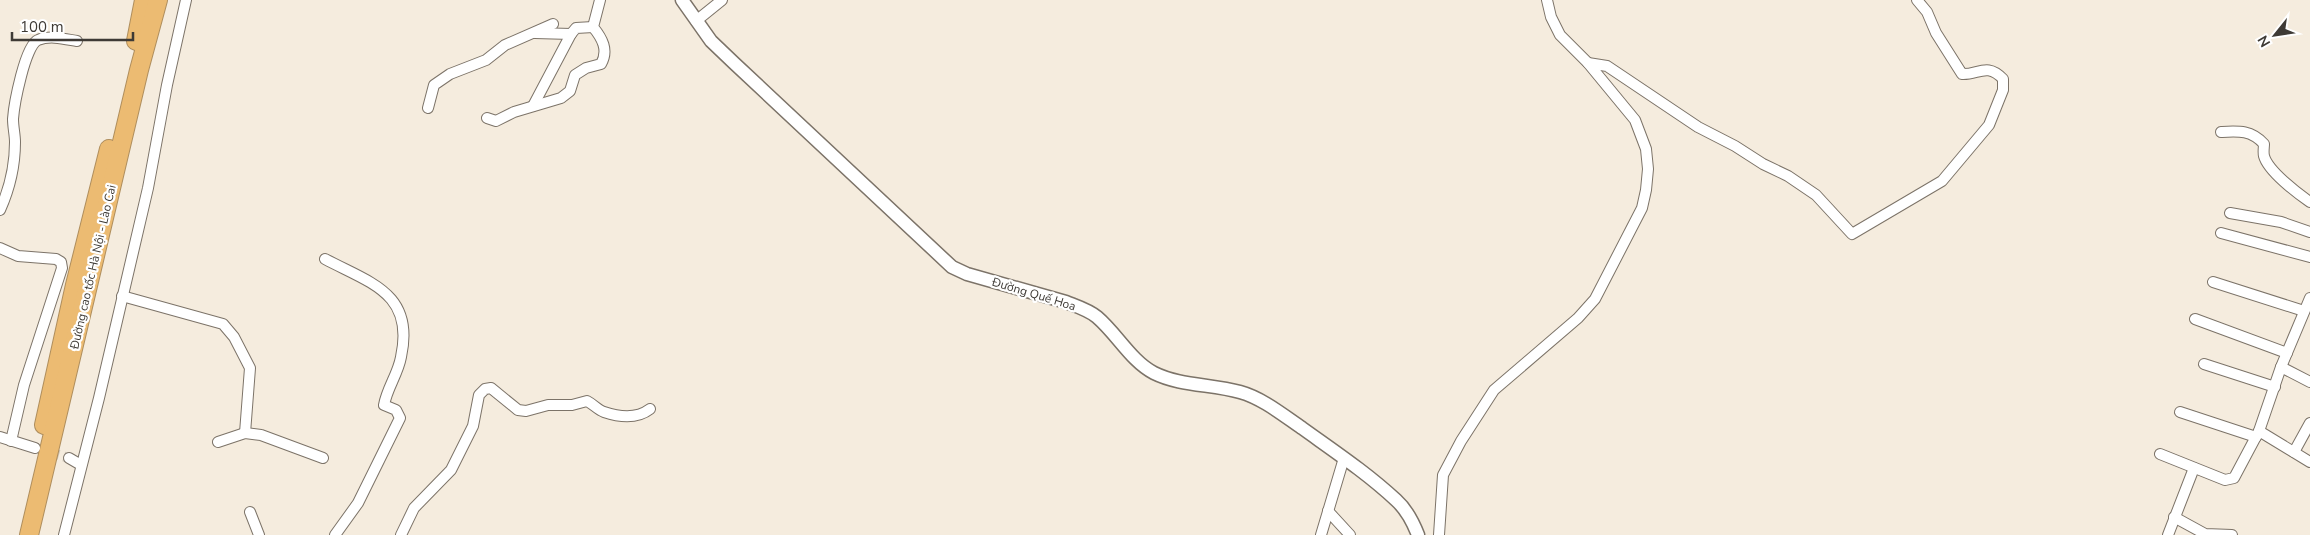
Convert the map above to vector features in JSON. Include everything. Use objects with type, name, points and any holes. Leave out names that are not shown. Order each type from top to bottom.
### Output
[{"type":"highway","name":"Đường cao tốc Hà Nội - Lào Cai","points":[[16,535],[40,444],[75,285],[144,0]]},
{"type":"highway","name":"Đường cao tốc Hà Nội - Lào Cai","points":[[29,535],[139,70],[158,0]]},
{"type":"street","points":[[64,535],[99,398],[148,188],[167,85],[186,0]]},
{"type":"street","points":[[487,118],[496,121],[514,112],[561,98],[570,91],[575,74],[586,68],[601,64],[605,54],[604,44],[593,27],[600,0]]},
{"type":"street","name":"Đường Quế Hoa","points":[[682,0],[711,41],[952,267],[967,274],[1066,302],[1080,308],[1097,317],[1143,366],[1154,373],[1176,380],[1240,392],[1251,396],[1280,413],[1344,458],[1397,500],[1413,522],[1418,535]]},
{"type":"street","points":[[696,21],[722,0]]},
{"type":"street","points":[[1439,535],[1443,475],[1460,441],[1494,390],[1578,318],[1595,299],[1642,208],[1646,190],[1648,169],[1642,134],[1628,109],[1588,63],[1560,36],[1551,17],[1547,0]]},
{"type":"street","points":[[1588,63],[1607,66],[1698,127],[1788,176],[1816,195],[1852,234],[1938,185],[1980,139],[1990,125],[2003,90],[2003,79],[1996,73],[1980,69],[1962,74],[1936,33],[1927,12],[1917,0]]},
{"type":"street","points":[[428,108],[434,86],[450,74],[486,60],[504,45],[553,24]]},
{"type":"street","points":[[533,106],[571,34],[576,28],[593,27]]},
{"type":"street","points":[[529,33],[571,34]]},
{"type":"street","points":[[0,210],[7,194],[15,142],[13,121],[16,98],[30,47],[37,40],[48,38],[77,40]]},
{"type":"street","points":[[2221,132],[2247,132],[2256,135],[2264,144],[2264,155],[2272,167],[2289,186],[2310,202]]},
{"type":"street","points":[[2230,213],[2281,222],[2310,232]]},
{"type":"street","points":[[2221,233],[2310,257]]},
{"type":"street","points":[[0,248],[18,256],[56,259],[61,262],[62,268],[24,385],[11,441]]},
{"type":"street","points":[[325,259],[380,286],[394,304],[404,331],[401,359],[384,404],[396,410],[400,418],[358,503],[335,535]]},
{"type":"street","points":[[2213,282],[2306,316]]},
{"type":"street","points":[[122,296],[223,324],[229,329],[250,368],[245,433]]},
{"type":"street","points":[[2160,454],[2225,480],[2234,478],[2258,434],[2281,367],[2306,316],[2310,298]]},
{"type":"street","points":[[2195,319],[2287,353]]},
{"type":"street","points":[[2204,364],[2275,386]]},
{"type":"street","points":[[2281,367],[2310,382]]},
{"type":"street","points":[[401,535],[414,508],[451,470],[473,426],[478,395],[485,389],[491,388],[523,412],[548,406],[572,405],[587,401],[603,412],[627,416],[638,416],[650,409]]},
{"type":"street","points":[[2180,412],[2258,434],[2310,462]]},
{"type":"street","points":[[2294,452],[2310,423]]},
{"type":"street","points":[[218,442],[245,433],[261,435],[323,458]]},
{"type":"street","points":[[0,437],[35,448]]},
{"type":"street","points":[[68,458],[81,465]]},
{"type":"street","points":[[1321,535],[1344,458]]},
{"type":"street","points":[[2168,535],[2194,468]]},
{"type":"street","points":[[1328,511],[1350,535]]},
{"type":"street","points":[[250,512],[259,535]]},
{"type":"street","points":[[2174,518],[2205,534],[2232,535]]},
{"type":"tunnel","points":[[35,448],[69,458]]}]
